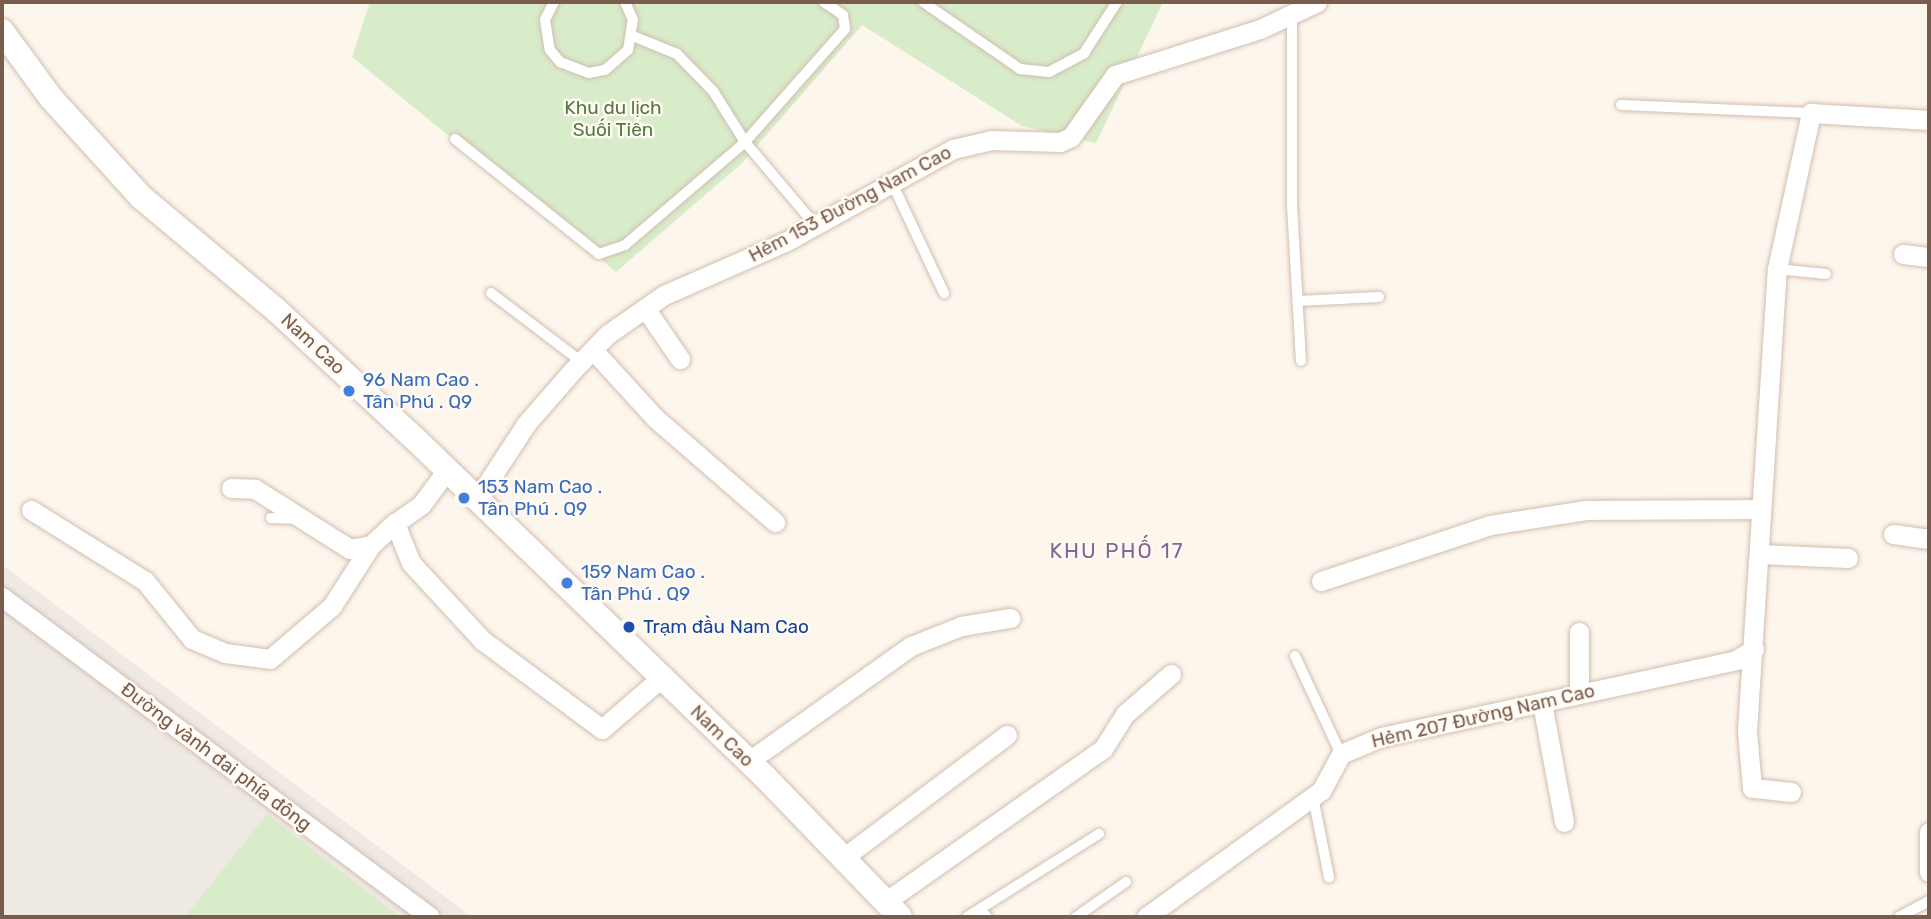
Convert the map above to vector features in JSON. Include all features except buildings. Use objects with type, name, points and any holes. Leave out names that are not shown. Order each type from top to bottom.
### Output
[{"type":"street","name":"Hẻm 153 Đường Nam Cao","points":[[477,499],[526,424],[587,356],[646,308],[816,226],[953,149],[991,140],[1060,142],[1070,137],[1115,75],[1182,57],[1317,2]]},
{"type":"street","name":"Nam Cao","points":[[2,31],[51,98],[141,197],[275,309],[447,470],[749,761],[892,909]]},
{"type":"street","points":[[1791,792],[1758,792],[1749,782],[1746,688],[1754,649],[1760,554],[1757,509],[1777,269],[1811,113],[1929,120]]},
{"type":"street","points":[[1903,254],[1929,257]]},
{"type":"street","points":[[646,308],[680,359]]},
{"type":"street","points":[[587,356],[775,522]]},
{"type":"street","points":[[31,510],[145,581],[192,639],[225,653],[270,659],[332,606],[371,545],[395,523],[421,505],[447,470]]},
{"type":"street","points":[[231,488],[255,489],[350,549],[371,545]]},
{"type":"street","points":[[1321,581],[1490,525],[1586,510],[1757,509]]},
{"type":"street","points":[[395,523],[411,563],[482,640],[602,729],[662,677]]},
{"type":"street","points":[[1893,534],[1929,539]]},
{"type":"street","points":[[1760,554],[1849,558]]},
{"type":"street","name":"Đường vành đai phía đông","points":[[2,597],[429,917]]},
{"type":"street","points":[[749,761],[911,646],[961,626],[1010,618]]},
{"type":"street","points":[[1579,632],[1579,693]]},
{"type":"street","name":"Hẻm 207 Đường Nam Cao","points":[[1341,754],[1381,737],[1736,660],[1754,649]]},
{"type":"street","points":[[892,909],[1103,749],[1125,714],[1171,674]]},
{"type":"street","points":[[1542,703],[1564,822]]},
{"type":"street","points":[[843,858],[1007,734]]},
{"type":"street","points":[[1146,917],[1313,797],[1341,754]]},
{"type":"street","points":[[1929,832],[1929,872]]},
{"type":"lane","points":[[554,2],[545,36],[555,56],[574,70],[611,66],[628,50],[633,36],[625,2]]},
{"type":"lane","points":[[455,139],[599,254],[625,245],[745,142],[845,29],[843,15],[824,2]]},
{"type":"lane","points":[[923,2],[1020,69],[1049,72],[1084,53],[1117,2]]},
{"type":"lane","points":[[1292,14],[1301,361]]},
{"type":"lane","points":[[633,36],[677,54],[713,91],[745,142],[816,226]]},
{"type":"lane","points":[[1621,105],[1811,113]]},
{"type":"lane","points":[[892,183],[944,293]]},
{"type":"lane","points":[[1777,269],[1826,274]]},
{"type":"lane","points":[[491,293],[587,356]]},
{"type":"lane","points":[[1298,300],[1379,297]]},
{"type":"lane","points":[[271,518],[301,520]]},
{"type":"lane","points":[[1295,656],[1341,754]]},
{"type":"lane","points":[[1313,797],[1329,877]]},
{"type":"lane","points":[[967,917],[984,913],[1099,834]]},
{"type":"lane","points":[[1076,917],[1126,881]]},
{"type":"lane","points":[[1899,917],[1929,901]]},
{"type":"shaded area","points":[[2,565],[472,917],[2,917]]},
{"type":"green space","name":"Khu du lịch Suối Tiên","points":[[370,2],[1163,2],[1096,143],[1022,126],[862,25],[741,164],[616,272],[352,57]]},
{"type":"green space","points":[[267,814],[400,917],[185,917]]},
{"type":"place","name":"96 Nam Cao . Tân Phú . Q9","points":[[349,391]]},
{"type":"place","name":"153 Nam Cao . Tân Phú . Q9","points":[[464,498]]},
{"type":"place","name":"159 Nam Cao . Tân Phú . Q9","points":[[567,583]]},
{"type":"place","name":"Trạm đầu Nam Cao","points":[[629,627]]},
{"type":"district","name":"KHU PHỐ 17","points":[[1117,551]]}]
